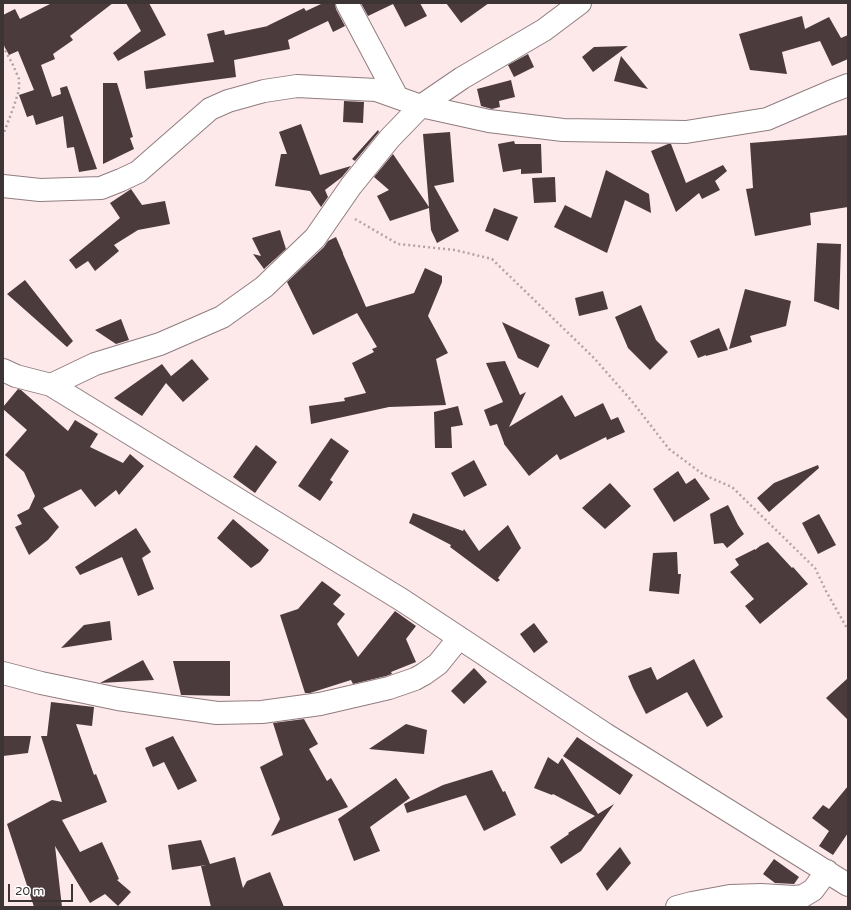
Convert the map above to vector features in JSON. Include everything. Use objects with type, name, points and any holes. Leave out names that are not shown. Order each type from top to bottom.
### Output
[{"type":"street","points":[[347,3],[397,97]]},
{"type":"street","points":[[51,385],[95,364],[160,344],[222,317],[264,287],[315,238],[351,186],[390,138],[421,106],[462,78],[544,30],[580,3]]},
{"type":"street","points":[[3,186],[40,190],[101,188],[138,172],[210,109],[228,101],[264,91],[297,86],[376,90],[421,106],[489,121],[563,130],[686,132],[767,119],[848,85]]},
{"type":"street","points":[[3,370],[16,376],[51,385],[402,600],[605,734],[848,885]]},
{"type":"street","points":[[3,673],[41,683],[118,699],[217,713],[262,712],[320,704],[389,688],[415,679],[438,664],[458,638]]},
{"type":"street","points":[[677,907],[730,896],[804,896],[813,890],[827,872]]},
{"type":"path","points":[[3,46],[19,79],[19,90],[3,135]]},
{"type":"path","points":[[336,208],[398,244],[455,250],[492,259],[594,358],[631,400],[669,449],[704,475],[732,487],[815,568],[848,630]]},
{"type":"building","points":[[52,3],[113,3],[70,36],[73,40],[53,54],[55,59],[41,65],[52,97],[61,94],[60,88],[67,86],[97,169],[79,172],[74,147],[67,148],[63,116],[36,125],[33,115],[27,117],[19,95],[34,90],[18,51],[9,55],[3,44],[3,15],[15,9],[20,19]]},
{"type":"building","points":[[126,3],[149,3],[166,35],[118,61],[113,53],[141,31]]},
{"type":"building","points":[[320,3],[335,3],[336,9],[345,26],[333,32],[328,21],[288,40],[290,49],[234,60],[236,77],[146,89],[144,71],[214,62],[207,34],[224,30],[225,35],[268,26],[304,8],[306,11],[321,4]]},
{"type":"building","points":[[361,3],[420,3],[427,16],[405,27],[393,4],[368,16]]},
{"type":"building","points":[[446,3],[489,3],[461,23]]},
{"type":"building","points":[[802,16],[805,29],[829,17],[841,38],[848,35],[848,59],[832,66],[820,41],[782,52],[787,74],[750,70],[739,34]]},
{"type":"building","points":[[628,46],[593,72],[582,57],[594,47]]},
{"type":"building","points":[[528,54],[534,67],[514,77],[508,65]]},
{"type":"building","points":[[621,56],[648,89],[614,81]]},
{"type":"building","points":[[511,80],[515,97],[499,101],[500,107],[492,109],[481,106],[477,89]]},
{"type":"building","points":[[103,83],[117,83],[133,137],[130,138],[134,149],[103,164]]},
{"type":"building","points":[[344,101],[364,102],[363,123],[343,122]]},
{"type":"building","points":[[301,124],[320,175],[351,166],[342,177],[325,190],[328,197],[321,207],[310,191],[275,186],[281,154],[287,154],[279,132]]},
{"type":"building","points":[[378,130],[379,132],[355,161],[352,159]]},
{"type":"building","points":[[450,132],[454,182],[434,186],[459,231],[437,243],[431,230],[429,208],[390,221],[377,196],[389,190],[374,177],[393,154],[429,207],[423,134]]},
{"type":"building","points":[[848,135],[848,207],[810,213],[811,225],[755,236],[746,189],[753,188],[750,143]]},
{"type":"building","points":[[514,141],[515,144],[541,144],[542,173],[521,174],[521,169],[503,172],[498,144]]},
{"type":"building","points":[[671,144],[686,183],[723,165],[727,171],[715,181],[720,190],[702,199],[699,193],[676,212],[651,151]]},
{"type":"building","points":[[606,170],[649,194],[651,213],[625,200],[607,253],[554,227],[565,205],[591,218]]},
{"type":"building","points":[[555,177],[556,202],[534,203],[532,178]]},
{"type":"building","points":[[131,189],[142,205],[165,201],[170,224],[138,230],[114,245],[119,251],[95,271],[88,261],[76,269],[69,260],[120,218],[110,203]]},
{"type":"building","points":[[494,208],[518,217],[508,241],[485,231]]},
{"type":"building","points":[[280,230],[286,249],[264,269],[253,254],[261,256],[252,238]]},
{"type":"building","points":[[336,237],[366,307],[414,293],[425,268],[442,276],[442,282],[428,316],[448,353],[436,359],[446,405],[389,407],[311,424],[309,406],[345,401],[344,398],[366,393],[352,363],[374,352],[372,349],[377,347],[357,313],[313,335],[287,282],[324,247],[328,241]]},
{"type":"building","points":[[817,243],[841,244],[839,310],[814,301]]},
{"type":"building","points":[[25,280],[73,341],[67,347],[7,294]]},
{"type":"building","points":[[745,289],[791,301],[786,326],[750,336],[752,342],[729,349]]},
{"type":"building","points":[[603,291],[608,309],[579,316],[575,298]]},
{"type":"building","points":[[641,305],[656,340],[668,352],[650,370],[628,348],[615,317]]},
{"type":"building","points":[[121,319],[129,340],[116,344],[95,330]]},
{"type":"building","points":[[502,322],[550,345],[538,368],[518,358]]},
{"type":"building","points":[[719,328],[728,350],[698,358],[690,341]]},
{"type":"building","points":[[192,359],[209,379],[183,402],[166,383],[142,416],[114,398],[162,364],[171,376],[170,377]]},
{"type":"building","points":[[505,361],[520,395],[526,392],[509,427],[562,395],[575,417],[603,403],[611,420],[618,417],[625,432],[607,440],[606,437],[560,460],[557,454],[529,476],[504,444],[497,424],[490,426],[484,410],[503,402],[486,363]]},
{"type":"building","points":[[18,389],[68,431],[75,420],[98,434],[90,447],[123,463],[130,454],[144,466],[119,495],[116,490],[95,507],[81,489],[43,508],[59,527],[48,540],[29,555],[15,527],[22,524],[17,515],[29,509],[35,496],[24,472],[5,455],[27,430],[3,409]]},
{"type":"building","points":[[458,406],[463,425],[451,427],[452,448],[435,448],[434,412]]},
{"type":"building","points":[[331,438],[349,451],[330,480],[333,482],[320,501],[298,486]]},
{"type":"building","points":[[256,445],[277,462],[255,493],[233,477]]},
{"type":"building","points":[[474,460],[487,485],[464,497],[451,473]]},
{"type":"building","points":[[818,465],[819,468],[769,512],[757,498],[774,483]]},
{"type":"building","points":[[678,471],[686,484],[695,478],[710,499],[674,522],[653,489]]},
{"type":"building","points":[[610,483],[631,506],[605,529],[582,508]]},
{"type":"building","points":[[728,505],[744,534],[727,548],[723,543],[714,544],[710,514]]},
{"type":"building","points":[[413,513],[463,531],[464,529],[479,551],[508,525],[521,548],[498,578],[500,580],[497,582],[450,547],[451,545],[409,523]]},
{"type":"building","points":[[819,514],[836,545],[818,554],[802,523]]},
{"type":"building","points":[[233,519],[269,550],[260,562],[251,568],[217,538]]},
{"type":"building","points":[[136,528],[151,552],[142,558],[154,589],[138,596],[122,557],[80,575],[75,567]]},
{"type":"building","points":[[768,542],[808,584],[760,624],[745,606],[754,599],[730,572],[739,565],[735,559]]},
{"type":"building","points":[[677,552],[678,574],[681,574],[679,594],[649,591],[653,553]]},
{"type":"building","points":[[322,581],[341,595],[333,604],[345,614],[337,624],[358,657],[395,611],[416,626],[406,639],[416,662],[391,672],[392,674],[386,676],[353,684],[351,680],[310,693],[305,693],[280,615],[298,609]]},
{"type":"building","points":[[110,621],[112,640],[61,648],[84,625]]},
{"type":"building","points":[[534,623],[548,642],[534,653],[520,634]]},
{"type":"building","points":[[694,659],[723,717],[707,727],[687,692],[646,714],[628,676],[651,667],[657,680]]},
{"type":"building","points":[[143,660],[154,680],[100,683]]},
{"type":"building","points":[[173,661],[230,661],[230,696],[181,695]]},
{"type":"building","points":[[474,668],[487,682],[464,704],[451,691]]},
{"type":"building","points":[[848,678],[848,720],[826,698]]},
{"type":"building","points":[[51,702],[94,707],[92,726],[76,724],[94,775],[96,774],[107,802],[62,820],[80,852],[102,842],[119,879],[117,880],[131,892],[118,906],[105,894],[90,903],[55,846],[62,907],[34,907],[7,824],[52,800],[62,802],[41,736],[47,736]]},
{"type":"building","points":[[304,719],[318,744],[309,749],[327,781],[331,778],[348,807],[271,836],[280,819],[260,767],[283,755],[273,723]]},
{"type":"building","points":[[406,724],[427,730],[424,754],[369,749]]},
{"type":"building","points":[[3,736],[31,736],[28,753],[3,756]]},
{"type":"building","points":[[173,736],[197,781],[178,790],[164,762],[153,767],[145,748]]},
{"type":"building","points":[[577,737],[633,775],[620,795],[563,756]]},
{"type":"building","points":[[548,757],[558,764],[562,758],[598,814],[614,804],[581,851],[561,864],[550,847],[569,834],[568,833],[595,816],[553,794],[552,795],[534,788]]},
{"type":"building","points":[[492,770],[503,792],[505,791],[516,815],[484,831],[466,795],[407,813],[404,804],[443,785]]},
{"type":"building","points":[[396,778],[410,798],[370,827],[380,851],[354,861],[338,819]]},
{"type":"building","points":[[848,786],[848,833],[833,855],[819,846],[829,831],[812,818],[823,805],[829,809]]},
{"type":"building","points":[[201,840],[210,864],[235,857],[243,888],[247,881],[270,872],[284,907],[211,907],[201,866],[206,865],[172,870],[168,845]]},
{"type":"building","points":[[620,847],[631,863],[607,891],[596,874]]},
{"type":"building","points":[[774,859],[799,877],[794,884],[775,883],[763,874]]}]
